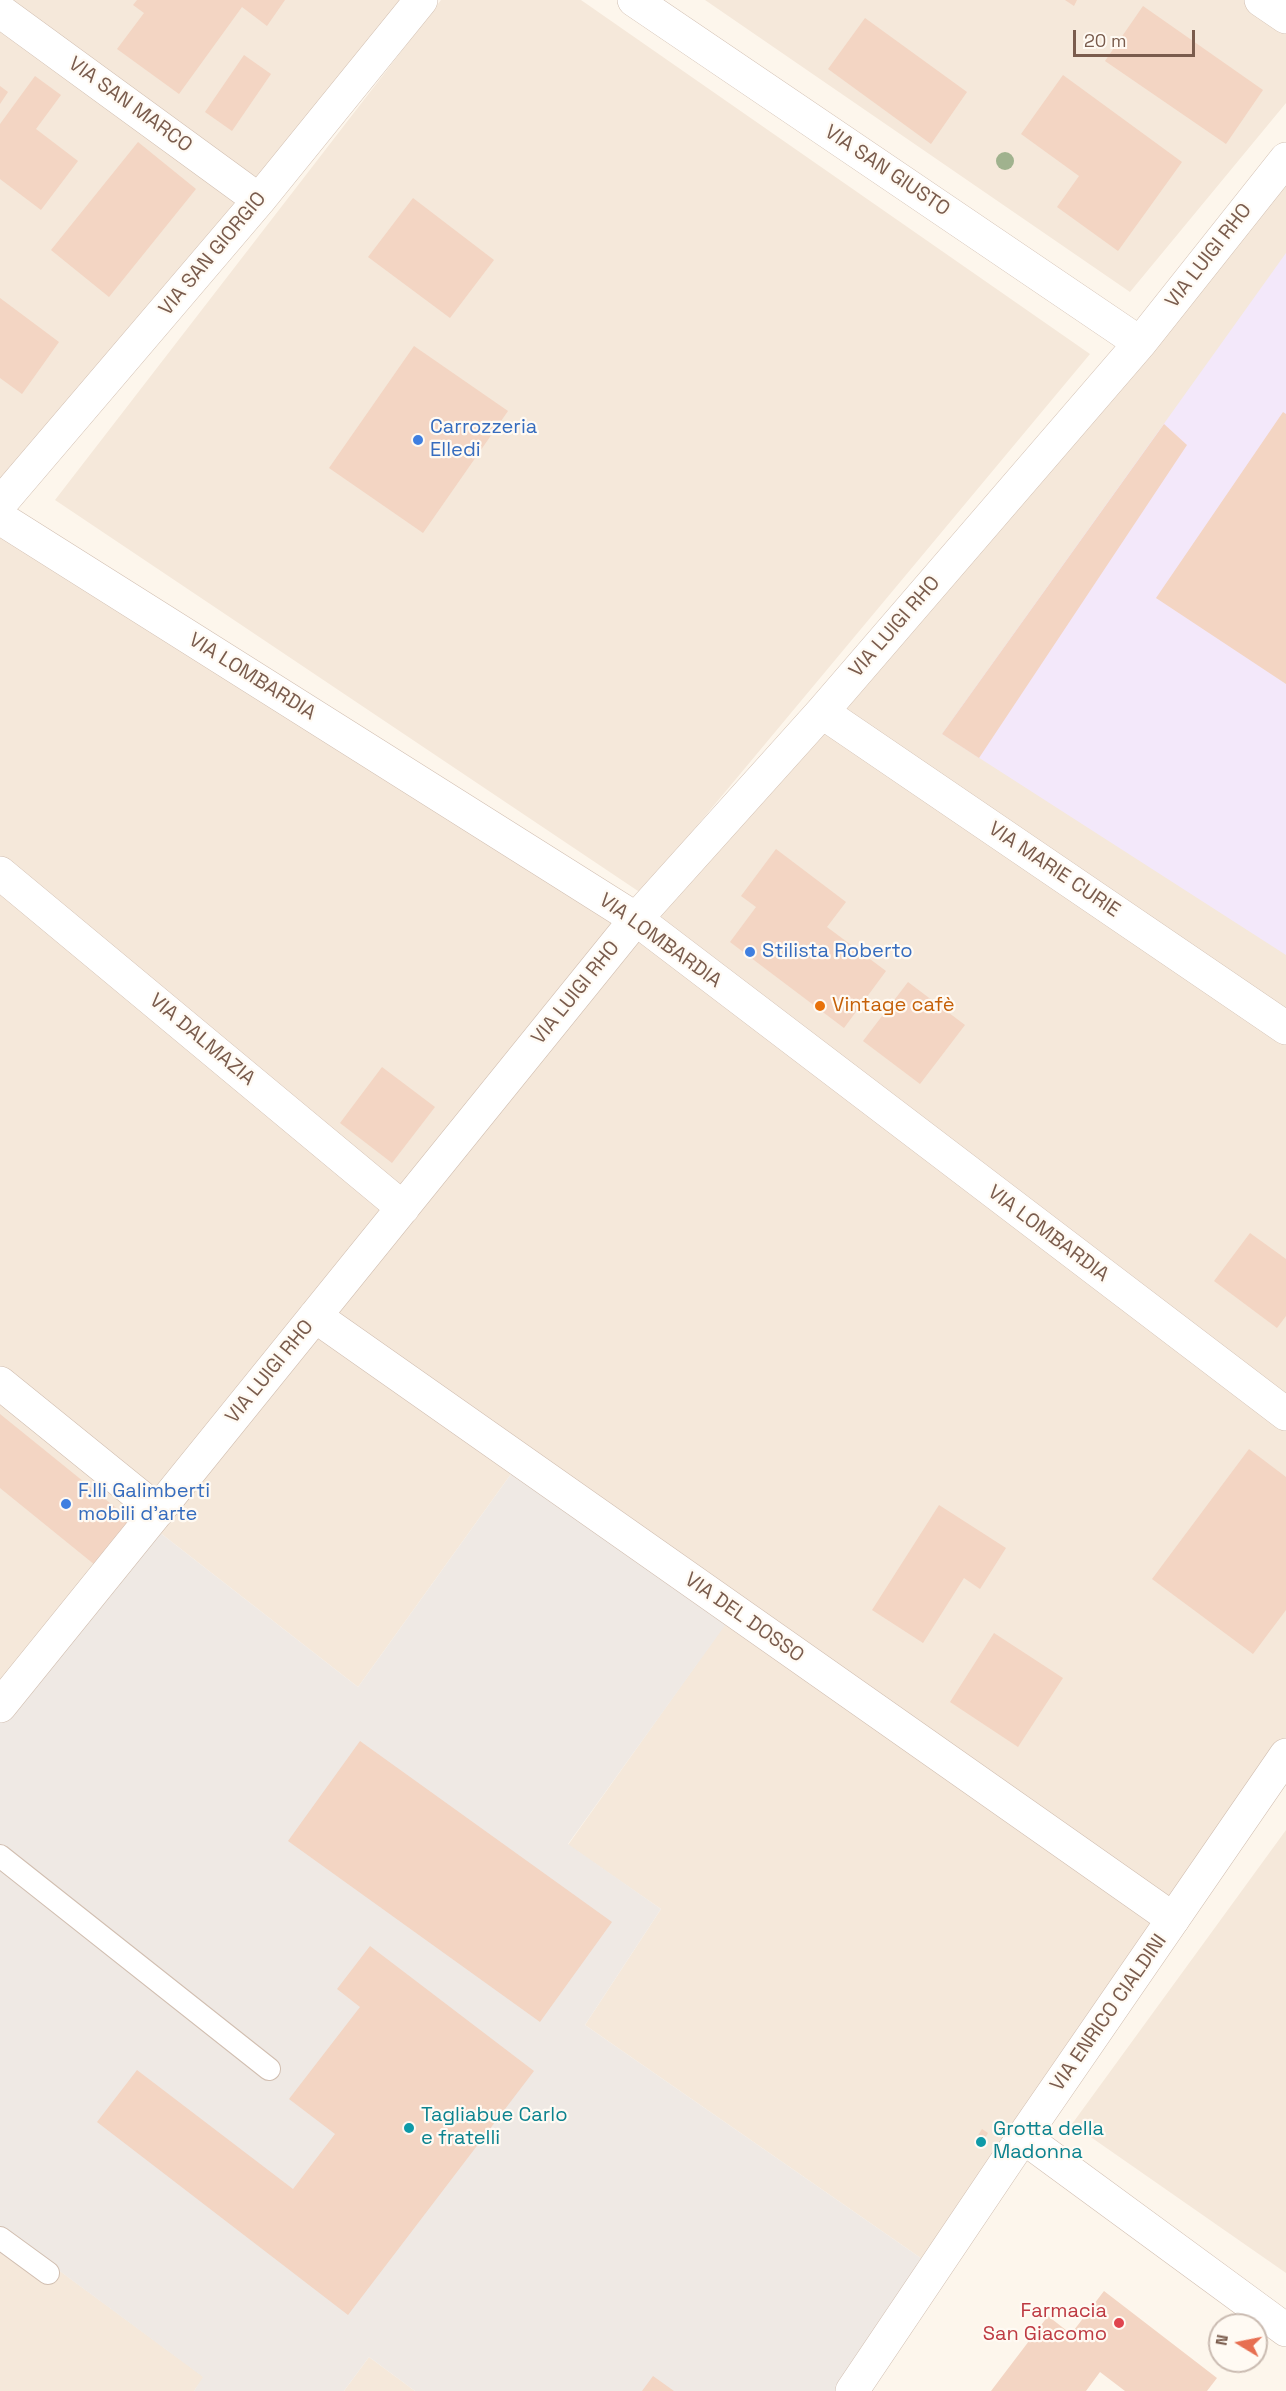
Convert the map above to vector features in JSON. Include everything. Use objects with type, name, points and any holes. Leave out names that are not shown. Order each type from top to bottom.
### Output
[{"type":"street","name":"VIA SAN GIORGIO","points":[[0,504],[259,200],[421,0]]},
{"type":"street","name":"VIA SAN GIUSTO","points":[[634,0],[1140,343]]},
{"type":"street","points":[[1261,0],[1286,17]]},
{"type":"street","name":"VIA SAN MARCO","points":[[0,11],[259,200]]},
{"type":"street","name":"VIA LUIGI RHO","points":[[0,1706],[636,920],[822,712],[1140,343],[1286,159]]},
{"type":"street","name":"VIA LOMBARDIA","points":[[0,518],[636,920],[1286,1414]]},
{"type":"street","name":"VIA MARIE CURIE","points":[[822,712],[1286,1028]]},
{"type":"street","name":"VIA DALMAZIA","points":[[0,873],[403,1208]]},
{"type":"street","name":"VIA DEL DOSSO","points":[[315,1316],[1173,1919]]},
{"type":"street","points":[[0,1383],[158,1511]]},
{"type":"street","name":"VIA ENRICO CIALDINI","points":[[852,2391],[1023,2137],[1286,1755]]},
{"type":"street","points":[[1023,2137],[1286,2330]]},
{"type":"lane","points":[[0,1856],[269,2069]]},
{"type":"lane","points":[[0,2238],[48,2273]]},
{"type":"shaded area","points":[[0,0],[416,0],[0,497]]},
{"type":"shaded area","points":[[441,0],[581,0],[1090,354],[641,893],[55,500]]},
{"type":"shaded area","points":[[705,0],[1286,0],[1286,103],[1130,292]]},
{"type":"shaded area","points":[[1286,170],[1286,1405],[646,917]]},
{"type":"shaded area","points":[[1286,253],[1286,955],[942,734]]},
{"type":"shaded area","points":[[0,525],[626,921],[0,1693]]},
{"type":"shaded area","points":[[636,932],[1286,1428],[1286,1739],[928,2263],[585,2025],[661,1909],[568,1845],[725,1624],[516,1467],[358,1687],[154,1528]]},
{"type":"shaded area","points":[[516,1467],[726,1624],[568,1844],[661,1909],[585,2025],[928,2263],[841,2391],[415,2391],[369,2357],[344,2391],[194,2391],[203,2377],[0,2227],[0,1720],[154,1528],[358,1687]]},
{"type":"shaded area","points":[[1286,1830],[1286,2273],[1072,2124]]},
{"type":"shaded area","points":[[0,2227],[204,2377],[194,2391],[0,2391]]},
{"type":"shaded area","points":[[369,2357],[415,2391],[344,2391]]},
{"type":"building","points":[[137,0],[285,0],[267,26],[242,7],[179,94],[117,49],[144,13],[133,5]]},
{"type":"building","points":[[1065,0],[1077,0],[1074,6]]},
{"type":"building","points":[[1143,6],[1263,90],[1226,144],[1105,61]]},
{"type":"building","points":[[865,18],[967,92],[931,144],[828,69]]},
{"type":"building","points":[[244,55],[271,74],[232,131],[205,112]]},
{"type":"building","points":[[1063,75],[1182,162],[1118,251],[1057,207],[1079,176],[1021,134]]},
{"type":"building","points":[[35,76],[61,95],[36,129],[78,161],[41,210],[0,179],[0,124]]},
{"type":"building","points":[[0,86],[8,92],[0,104]]},
{"type":"building","points":[[138,142],[196,189],[109,297],[51,250]]},
{"type":"building","points":[[413,198],[494,260],[450,318],[368,257]]},
{"type":"building","points":[[0,298],[59,342],[22,394],[0,378]]},
{"type":"building","name":"Carrozzeria Elledi","points":[[414,346],[508,411],[423,533],[329,468]]},
{"type":"building","points":[[1283,412],[1286,414],[1286,684],[1156,598]]},
{"type":"building","points":[[1164,424],[1187,445],[979,758],[942,734]]},
{"type":"building","points":[[776,849],[846,902],[827,927],[886,971],[844,1028],[730,942],[756,907],[741,896]]},
{"type":"building","points":[[908,982],[965,1025],[920,1084],[863,1041]]},
{"type":"building","points":[[382,1067],[435,1107],[392,1163],[340,1123]]},
{"type":"building","points":[[1250,1233],[1286,1259],[1286,1316],[1277,1328],[1214,1281]]},
{"type":"building","name":"F.lli Galimberti mobili d'arte","points":[[0,1414],[131,1520],[95,1565],[0,1488]]},
{"type":"building","points":[[1249,1449],[1286,1477],[1286,1610],[1253,1654],[1152,1579]]},
{"type":"building","points":[[939,1505],[1006,1548],[980,1589],[964,1578],[923,1643],[872,1610]]},
{"type":"building","points":[[994,1633],[1063,1678],[1018,1747],[950,1702]]},
{"type":"building","points":[[360,1741],[612,1922],[540,2022],[288,1841]]},
{"type":"building","name":"Tagliabue Carlo e fratelli","points":[[370,1946],[534,2071],[348,2315],[97,2122],[137,2070],[293,2189],[335,2134],[289,2099],[360,2007],[337,1989]]},
{"type":"building","name":"Grotta della Madonna","points":[[982,2129],[988,2133],[980,2147],[977,2137]]},
{"type":"building","points":[[1104,2291],[1217,2378],[1207,2391],[1125,2391],[1100,2372],[1086,2391],[991,2391],[1048,2316],[1071,2334]]},
{"type":"building","points":[[653,2376],[674,2391],[642,2391]]},
{"type":"place","name":"Carrozzeria Elledi","points":[[418,440]]},
{"type":"place","name":"Stilista Roberto","points":[[750,952]]},
{"type":"place","name":"Vintage cafè","points":[[820,1006]]},
{"type":"place","name":"F.lli Galimberti mobili d'arte","points":[[66,1504]]},
{"type":"place","name":"Tagliabue Carlo e fratelli","points":[[409,2128]]},
{"type":"place","name":"Grotta della Madonna","points":[[981,2142]]},
{"type":"place","name":"Farmacia San Giacomo","points":[[1119,2323]]}]
